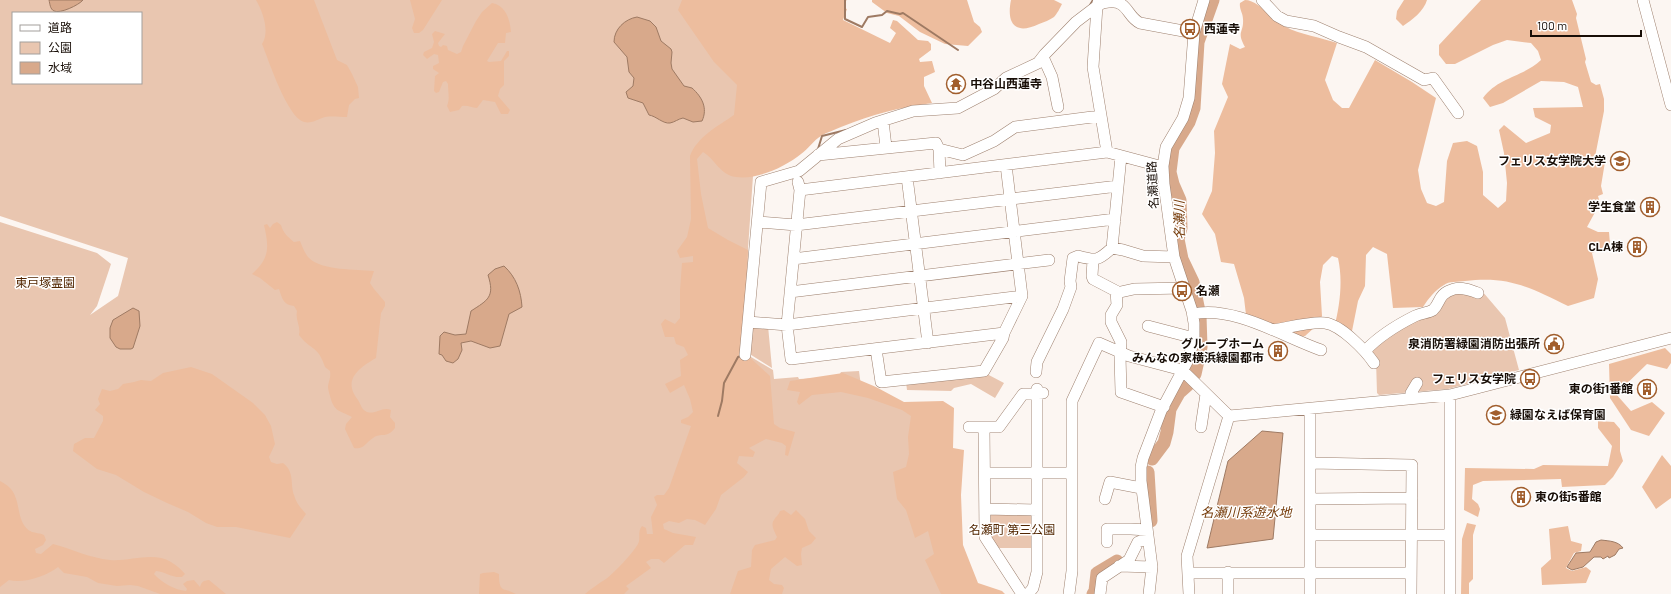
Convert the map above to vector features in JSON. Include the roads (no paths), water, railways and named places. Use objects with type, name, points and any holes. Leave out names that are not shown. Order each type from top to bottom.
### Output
[{"type":"street","name":"名瀬道路","points":[[1149,594],[1152,567],[1140,474],[1143,458],[1164,407],[1192,350],[1198,314],[1184,288],[1174,257],[1163,167],[1166,147],[1183,118],[1189,98],[1194,33],[1204,0]]},
{"type":"street","points":[[1262,0],[1277,16],[1286,20],[1314,26],[1366,47],[1424,80],[1433,78],[1458,113]]},
{"type":"street","points":[[1643,0],[1668,83],[1671,105]]},
{"type":"street","points":[[1004,333],[791,359],[787,325],[796,225],[797,180],[818,155],[838,138],[883,120],[914,111],[958,108],[994,90],[1006,78],[1038,63],[1076,22],[1098,3],[1118,2],[1123,4],[1135,21],[1194,33]]},
{"type":"street","points":[[1098,3],[1093,67],[1107,152]]},
{"type":"street","points":[[1043,57],[1052,77],[1060,113]]},
{"type":"street","points":[[939,149],[962,155],[994,141],[1015,127],[1060,113],[1100,116]]},
{"type":"street","points":[[883,120],[886,147]]},
{"type":"street","points":[[818,155],[936,143],[939,149],[940,173]]},
{"type":"street","points":[[745,355],[761,182],[907,177],[1107,152],[1163,167]]},
{"type":"street","points":[[1036,372],[1037,362],[1063,310],[1071,287],[1070,281],[1072,258],[1078,256],[1093,260],[1100,258],[1112,248],[1121,156]]},
{"type":"street","points":[[876,349],[881,382],[984,371],[1003,338],[1022,296],[1006,165]]},
{"type":"street","points":[[907,177],[928,343]]},
{"type":"street","points":[[758,222],[796,225],[1118,186]]},
{"type":"street","points":[[793,259],[1115,219]]},
{"type":"street","points":[[1112,248],[1143,256],[1174,257]]},
{"type":"street","points":[[790,292],[1049,260]]},
{"type":"street","points":[[1093,260],[1093,278],[1116,291],[1117,305],[1111,315],[1111,322],[1121,342],[1121,392],[1164,407]]},
{"type":"street","points":[[1116,293],[1134,289],[1184,288]]},
{"type":"street","points":[[1365,351],[1395,327],[1417,315],[1432,311],[1440,298],[1448,292],[1463,288],[1478,293]]},
{"type":"street","points":[[748,322],[787,325],[1022,296]]},
{"type":"street","points":[[1198,314],[1236,316],[1321,350]]},
{"type":"street","points":[[1273,330],[1314,322],[1332,324],[1365,351],[1374,363]]},
{"type":"street","points":[[1148,326],[1194,338]]},
{"type":"street","points":[[1069,594],[1072,571],[1071,398],[1099,343],[1121,352],[1182,370],[1229,416],[1310,410],[1450,395],[1671,338]]},
{"type":"street","points":[[969,427],[998,427],[1023,394],[1039,392],[1036,580],[1033,588],[1028,594]]},
{"type":"street","points":[[1201,427],[1206,394]]},
{"type":"street","points":[[1450,395],[1450,594]]},
{"type":"street","points":[[1310,410],[1310,594]]},
{"type":"street","points":[[1188,594],[1187,556],[1229,416]]},
{"type":"street","points":[[984,427],[985,537],[1022,594]]},
{"type":"street","points":[[1311,463],[1412,465],[1411,594]]},
{"type":"street","points":[[985,474],[1072,473]]},
{"type":"street","points":[[1105,499],[1110,482],[1141,488]]},
{"type":"street","points":[[1310,498],[1412,498]]},
{"type":"street","points":[[985,509],[1037,510]]},
{"type":"street","points":[[1107,542],[1107,529],[1131,529],[1148,534]]},
{"type":"street","points":[[1100,594],[1102,578],[1129,560],[1138,542],[1148,534]]},
{"type":"street","points":[[1310,535],[1450,535]]},
{"type":"street","points":[[1119,566],[1152,567]]},
{"type":"street","points":[[1228,572],[1228,594]]},
{"type":"street","points":[[1188,573],[1411,573]]},
{"type":"water","points":[[49,0],[83,0],[78,4],[57,12],[50,6]]},
{"type":"water","points":[[637,17],[650,21],[656,27],[661,41],[671,49],[672,69],[684,86],[692,88],[699,95],[703,103],[704,116],[702,121],[693,122],[683,118],[667,123],[649,115],[643,103],[628,98],[626,92],[633,86],[634,78],[629,72],[627,57],[614,42],[614,37],[624,22]]},
{"type":"water","points":[[504,266],[515,280],[522,307],[509,314],[500,346],[490,348],[471,341],[461,343],[462,350],[458,359],[453,363],[446,361],[442,355],[439,354],[440,336],[444,332],[455,335],[466,334],[471,311],[486,301],[490,293],[491,288],[488,275],[495,269]]},
{"type":"water","points":[[133,308],[139,311],[140,326],[133,348],[120,349],[116,347],[110,338],[110,328],[113,320]]},
{"type":"water","name":"名瀬川系遊水地","points":[[1262,431],[1283,433],[1273,539],[1207,548],[1228,461]]},
{"type":"water","points":[[1601,540],[1616,543],[1623,548],[1619,549],[1615,555],[1609,558],[1608,556],[1603,559],[1601,557],[1594,557],[1583,567],[1572,570],[1567,567],[1576,553],[1590,552],[1596,542]]},
{"type":"waterway","points":[[845,0],[845,19],[862,27],[868,17],[882,15],[887,11],[900,14],[903,13],[958,50]]},
{"type":"waterway","points":[[1090,5],[1093,0]]},
{"type":"waterway","name":"名瀬川","points":[[1195,374],[1201,347],[1200,316],[1193,282],[1182,259],[1178,239],[1181,228],[1180,200],[1173,184],[1170,172],[1173,148],[1189,122],[1194,108],[1198,42],[1213,0]]},
{"type":"waterway","points":[[818,149],[822,136],[846,130]]},
{"type":"waterway","points":[[718,416],[722,401],[724,383],[738,357],[741,356]]},
{"type":"waterway","name":"名瀬川","points":[[1152,459],[1164,443],[1170,409],[1179,393],[1188,385]]},
{"type":"waterway","name":"名瀬川","points":[[1148,472],[1150,521]]},
{"type":"waterway","name":"名瀬川","points":[[1093,594],[1095,591],[1097,573],[1117,561]]},
{"type":"place","name":"西蓮寺","points":[[1190,29]]},
{"type":"place","name":"中谷山西蓮寺","points":[[956,84]]},
{"type":"place","name":"フェリス女学院大学","points":[[1620,161]]},
{"type":"place","name":"学生食堂","points":[[1650,207]]},
{"type":"place","name":"CLA棟","points":[[1637,247]]},
{"type":"place","name":"名瀬","points":[[1182,291]]},
{"type":"place","name":"泉消防署緑園消防出張所","points":[[1554,344]]},
{"type":"place","name":"グループホーム みんなの家横浜緑園都市","points":[[1278,351]]},
{"type":"place","name":"フェリス女学院","points":[[1530,379]]},
{"type":"place","name":"東の街1番館","points":[[1647,389]]},
{"type":"place","name":"緑園なえば保育園","points":[[1496,415]]},
{"type":"place","name":"東の街5番館","points":[[1521,497]]},
{"type":"park label","name":"東戸塚霊園","points":[[45,283]]},
{"type":"park label","name":"名瀬町 第三公園","points":[[1012,530]]}]
